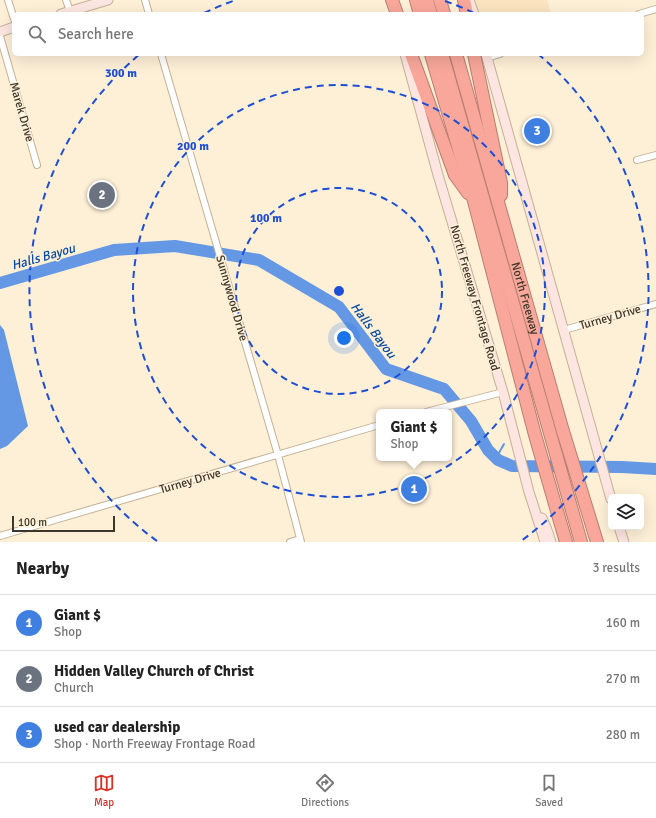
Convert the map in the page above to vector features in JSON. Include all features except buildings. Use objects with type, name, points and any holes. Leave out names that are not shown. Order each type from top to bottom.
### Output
[{"type":"highway","points":[[392,0],[395,12]]},
{"type":"highway","points":[[416,0],[419,12]]},
{"type":"highway","points":[[427,0],[430,12]]},
{"type":"highway","points":[[440,0],[443,12]]},
{"type":"highway","points":[[464,0],[467,12]]},
{"type":"highway","points":[[412,56],[455,175],[474,202]]},
{"type":"highway","points":[[432,56],[474,202],[535,435],[566,542]]},
{"type":"highway","name":"North Freeway","points":[[443,56],[581,542]]},
{"type":"highway","name":"North Freeway","points":[[457,56],[562,428],[597,542]]},
{"type":"highway","points":[[474,56],[501,183],[501,212]]},
{"type":"main road","points":[[68,12],[108,0]]},
{"type":"main road","points":[[469,0],[473,12]]},
{"type":"main road","points":[[0,32],[12,28]]},
{"type":"main road","name":"North Freeway Frontage Road","points":[[406,56],[438,175],[503,392],[529,492],[545,542]]},
{"type":"main road","points":[[486,56],[609,494]]},
{"type":"main road","points":[[529,492],[551,542]]},
{"type":"main road","points":[[620,530],[624,542]]},
{"type":"street","points":[[8,0],[12,13]]},
{"type":"street","points":[[65,12],[66,0]]},
{"type":"street","points":[[145,0],[148,12]]},
{"type":"street","points":[[644,13],[656,9]]},
{"type":"street","name":"Marek Drive","points":[[0,36],[37,166]]},
{"type":"street","name":"Sunnywood Drive","points":[[162,56],[278,455],[300,540]]},
{"type":"street","points":[[637,160],[656,155]]},
{"type":"street","name":"Turney Drive","points":[[564,330],[656,304]]},
{"type":"street","points":[[440,409],[503,392]]},
{"type":"street","name":"Turney Drive","points":[[0,536],[376,426]]},
{"type":"street","points":[[290,542],[300,540]]},
{"type":"shaded area","points":[[474,0],[547,0],[550,12],[477,12]]},
{"type":"water","points":[[0,325],[4,330],[28,426],[7,446],[0,449]]},
{"type":"waterway","name":"Halls Bayou","points":[[0,283],[114,250],[175,246],[259,260],[339,307],[386,369],[444,389],[471,421],[488,450],[498,460],[512,466],[622,467],[656,469]]},
{"type":"waterway","points":[[496,458],[504,444]]},
{"type":"place","name":"used car dealership","points":[[537,131]]},
{"type":"place","name":"Hidden Valley Church of Christ","points":[[102,195]]},
{"type":"place","name":"Giant $","points":[[414,489]]}]
